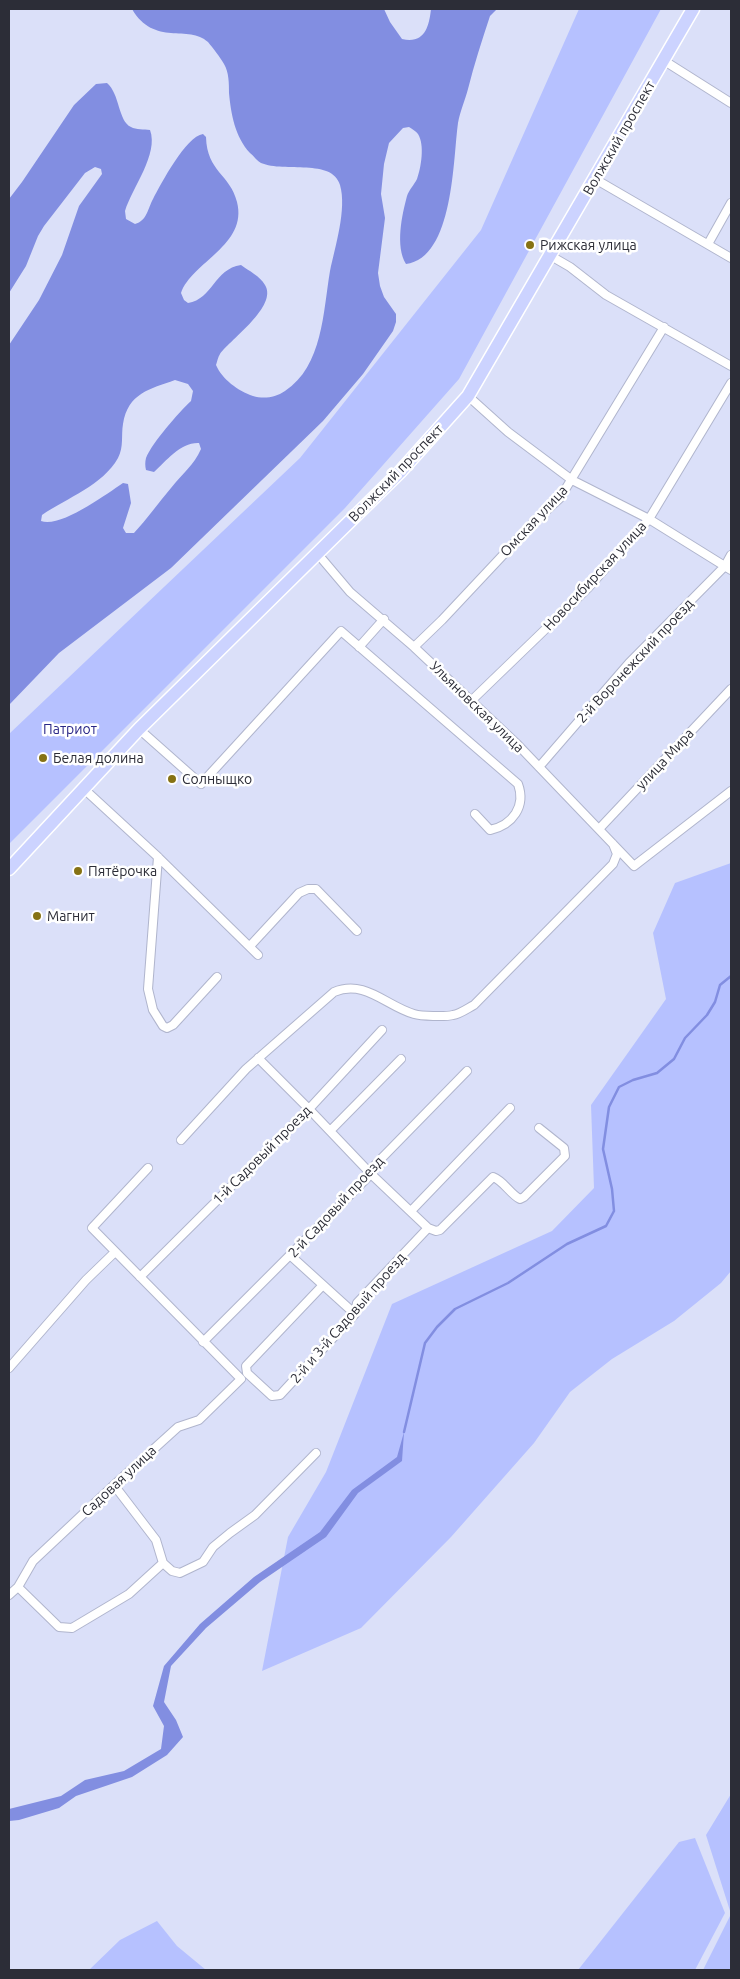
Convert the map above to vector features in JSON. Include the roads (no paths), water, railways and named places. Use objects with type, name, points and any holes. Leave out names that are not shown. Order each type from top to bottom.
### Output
[{"type":"main road","name":"Волжский проспект","points":[[9,869],[139,729],[400,472],[468,396],[693,9]]},
{"type":"street","points":[[663,60],[731,103]]},
{"type":"street","points":[[595,179],[731,258]]},
{"type":"street","points":[[708,244],[731,203]]},
{"type":"street","points":[[551,256],[570,267],[606,295],[731,366]]},
{"type":"street","name":"Омская улица","points":[[414,646],[442,620],[534,522],[560,498],[664,327]]},
{"type":"street","name":"Новосибирская улица","points":[[471,701],[588,588],[648,520],[731,384]]},
{"type":"street","points":[[468,396],[508,432],[572,480],[648,520],[728,568]]},
{"type":"street","name":"Ульяновская улица","points":[[317,553],[350,592],[414,646],[539,767],[634,866],[731,791]]},
{"type":"street","name":"2-й Воронежский проезд","points":[[539,767],[629,663],[728,568],[731,555]]},
{"type":"street","points":[[359,647],[384,619]]},
{"type":"street","points":[[139,729],[201,784],[341,631],[518,784],[522,794],[521,803],[514,816],[500,828],[490,830],[474,814]]},
{"type":"street","name":"улица Мира","points":[[599,829],[731,689]]},
{"type":"street","points":[[83,788],[158,857],[258,955]]},
{"type":"street","points":[[181,1140],[246,1069],[325,998],[342,989],[372,992],[415,1015],[453,1015],[474,1006],[613,864],[617,854],[613,844]]},
{"type":"street","points":[[158,857],[148,989],[153,1010],[163,1026],[168,1028],[173,1025],[217,977]]},
{"type":"street","points":[[250,946],[299,893],[308,888],[316,890],[357,931]]},
{"type":"street","name":"1-й Садовый проезд","points":[[140,1278],[309,1109],[382,1030]]},
{"type":"street","points":[[258,1058],[371,1174],[428,1228],[436,1231],[440,1230],[493,1177],[498,1179],[516,1197],[520,1199],[524,1197],[565,1156],[564,1148],[539,1128]]},
{"type":"street","points":[[330,1131],[401,1059]]},
{"type":"street","name":"2-й Садовый проезд","points":[[203,1342],[371,1174],[375,1164],[467,1071]]},
{"type":"street","points":[[411,1211],[510,1108]]},
{"type":"street","points":[[148,1168],[92,1228],[203,1342]]},
{"type":"street","name":"2-й и 3-й Садовый проезд","points":[[323,1285],[246,1366],[247,1373],[272,1396],[280,1395],[355,1314],[357,1303],[428,1228]]},
{"type":"street","points":[[9,1368],[86,1280],[115,1252]]},
{"type":"street","points":[[291,1256],[355,1314]]},
{"type":"street","name":"Садовая улица","points":[[9,1595],[18,1587],[33,1561],[114,1485],[178,1427],[198,1420],[241,1379],[203,1342]]},
{"type":"street","points":[[114,1485],[156,1540],[164,1563],[172,1571],[180,1573],[203,1562],[213,1548],[230,1532],[254,1515],[316,1453]]},
{"type":"street","points":[[18,1587],[59,1627],[72,1628],[129,1594],[164,1563]]},
{"type":"waterway","points":[[404,1432],[425,1343],[437,1327],[455,1309],[508,1283],[567,1244],[606,1226],[614,1211],[612,1189],[603,1149],[609,1107],[619,1087],[633,1080],[657,1073],[674,1059],[685,1038],[707,1015],[715,1002],[720,985],[731,976]]},
{"type":"place","name":"Рижская улица","points":[[530,245]]},
{"type":"place","name":"Белая долина","points":[[43,758]]},
{"type":"place","name":"Солныщко","points":[[172,779]]},
{"type":"place","name":"Пятёрочка","points":[[78,871]]},
{"type":"place","name":"Магнит","points":[[37,916]]},
{"type":"park label","name":"Патриот","points":[[70,729]]}]
